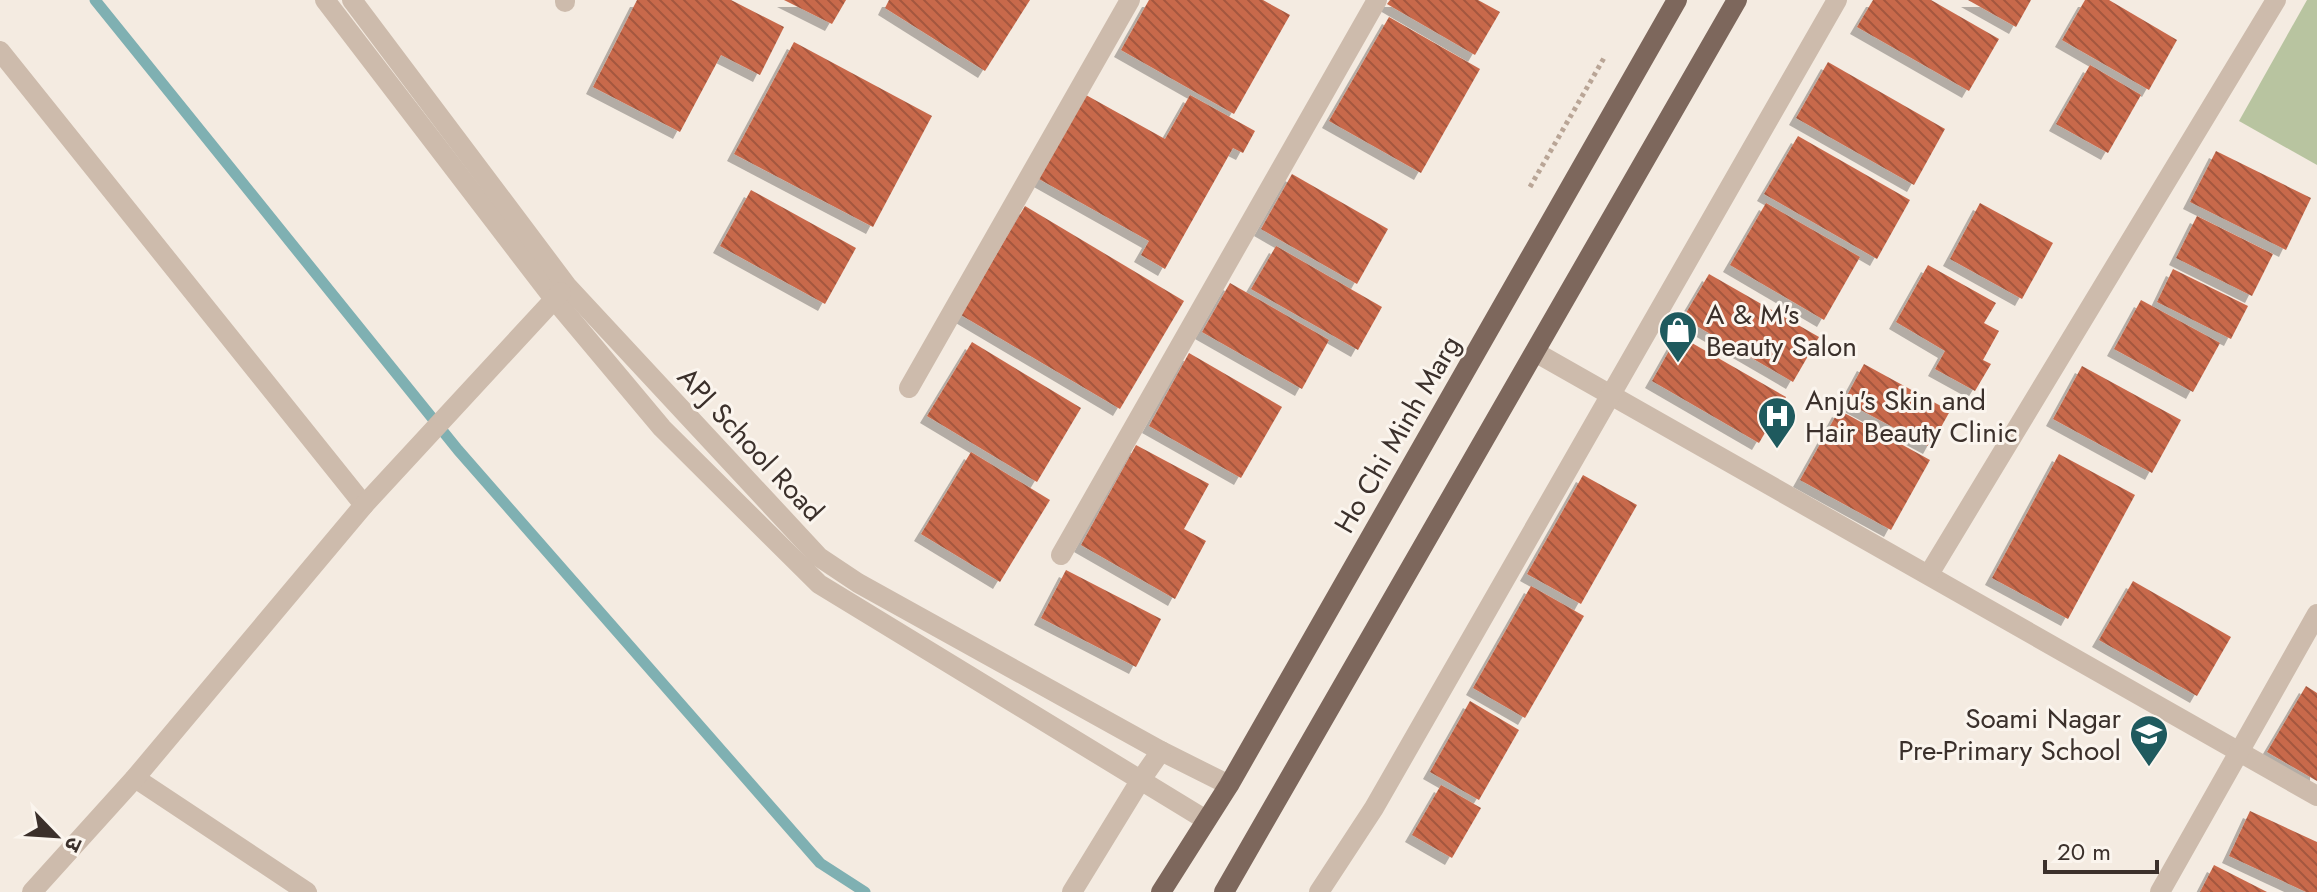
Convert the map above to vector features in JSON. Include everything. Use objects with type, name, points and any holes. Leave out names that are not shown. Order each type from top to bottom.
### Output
[{"type":"main road","name":"Ho Chi Minh Marg","points":[[1161,892],[1229,785],[1677,0]]},
{"type":"main road","points":[[1224,892],[1737,0]]},
{"type":"street","points":[[325,0],[560,292],[662,428],[819,584],[1206,820]]},
{"type":"street","name":"APJ School Road","points":[[352,0],[560,292],[819,557],[872,591],[1161,751],[1229,785]]},
{"type":"street","points":[[909,388],[1130,0]]},
{"type":"street","points":[[1061,555],[1377,0]]},
{"type":"street","points":[[1319,892],[1374,808],[1837,0]]},
{"type":"street","points":[[1929,574],[2276,0]]},
{"type":"street","points":[[0,51],[364,505]]},
{"type":"street","points":[[32,892],[135,778],[364,505],[560,292]]},
{"type":"street","points":[[1535,352],[2317,796]]},
{"type":"street","points":[[2160,892],[2317,614]]},
{"type":"street","points":[[1072,892],[1161,751]]},
{"type":"street","points":[[135,778],[307,892]]},
{"type":"path","points":[[1530,187],[1604,58]]},
{"type":"green space","points":[[2307,0],[2317,0],[2317,165],[2239,121]]},
{"type":"building","points":[[637,0],[731,0],[784,27],[760,75],[721,55],[680,132],[593,87]]},
{"type":"building","points":[[784,0],[846,0],[832,24]]},
{"type":"building","points":[[889,0],[1030,0],[985,71],[885,8]]},
{"type":"building","points":[[1149,0],[1263,0],[1290,15],[1234,114],[1121,50]]},
{"type":"building","points":[[1390,0],[1478,0],[1500,12],[1475,55],[1387,4]]},
{"type":"building","points":[[1873,0],[1931,0],[1999,39],[1969,91],[1857,27]]},
{"type":"building","points":[[1968,0],[2031,0],[2016,27]]},
{"type":"building","points":[[2085,0],[2109,0],[2177,40],[2149,90],[2062,40]]},
{"type":"building","points":[[1389,17],[1480,69],[1421,173],[1329,121]]},
{"type":"building","points":[[794,42],[932,116],[873,227],[734,154]]},
{"type":"building","points":[[1828,62],[1945,129],[1914,185],[1796,118]]},
{"type":"building","points":[[2090,65],[2141,95],[2108,153],[2056,124]]},
{"type":"building","points":[[1086,95],[1165,139],[1190,95],[1255,131],[1243,153],[1233,148],[1165,269],[1141,255],[1149,241],[1039,179]]},
{"type":"building","points":[[1798,136],[1910,200],[1877,259],[1764,194]]},
{"type":"building","points":[[2216,151],[2311,198],[2286,250],[2190,202]]},
{"type":"building","points":[[1292,174],[1388,229],[1357,284],[1261,229]]},
{"type":"building","points":[[751,190],[856,248],[825,304],[720,246]]},
{"type":"building","points":[[1766,203],[1860,257],[1824,320],[1730,265]]},
{"type":"building","points":[[1980,203],[2053,243],[2022,299],[1950,259]]},
{"type":"building","points":[[1025,206],[1184,301],[1120,409],[961,315]]},
{"type":"building","points":[[2197,216],[2273,254],[2252,296],[2176,258]]},
{"type":"building","points":[[1276,246],[1382,307],[1358,350],[1251,289]]},
{"type":"building","points":[[1928,265],[1996,303],[1984,323],[1999,331],[1983,360],[1991,364],[1975,391],[1935,369],[1945,351],[1896,322]]},
{"type":"building","points":[[2173,269],[2248,306],[2231,339],[2157,302]]},
{"type":"building","points":[[1709,274],[1819,337],[1793,382],[1683,318]]},
{"type":"building","points":[[1230,283],[1329,340],[1302,389],[1202,332]]},
{"type":"building","points":[[2141,300],[2220,343],[2193,392],[2114,349]]},
{"type":"building","points":[[1678,335],[1786,397],[1759,443],[1652,381]]},
{"type":"building","points":[[972,342],[1081,408],[1037,482],[927,416]]},
{"type":"building","points":[[1189,353],[1282,407],[1241,478],[1149,426]]},
{"type":"building","points":[[1864,364],[1950,411],[1930,447],[1844,401]]},
{"type":"building","points":[[2082,366],[2181,420],[2152,473],[2053,419]]},
{"type":"building","points":[[1839,410],[1930,460],[1891,530],[1800,480]]},
{"type":"building","points":[[1136,445],[1209,484],[1184,529],[1206,541],[1175,599],[1081,545]]},
{"type":"building","points":[[971,452],[1050,500],[1000,582],[921,534]]},
{"type":"building","points":[[2059,454],[2135,495],[2068,619],[1992,578]]},
{"type":"building","points":[[1583,475],[1637,505],[1581,604],[1527,574]]},
{"type":"building","points":[[1066,570],[1161,619],[1136,667],[1041,618]]},
{"type":"building","points":[[2133,581],[2231,637],[2197,696],[2099,640]]},
{"type":"building","points":[[1531,586],[1584,616],[1525,718],[1473,688]]},
{"type":"building","points":[[2306,686],[2317,693],[2317,781],[2267,752]]},
{"type":"building","points":[[1470,701],[1519,730],[1479,800],[1430,772]]},
{"type":"building","points":[[1441,785],[1481,808],[1452,858],[1412,835]]},
{"type":"building","points":[[2250,811],[2317,842],[2317,892],[2306,892],[2229,856]]},
{"type":"building","points":[[2214,865],[2267,892],[2200,892]]},
{"type":"waterway","points":[[95,0],[458,450],[820,863],[865,892]]},
{"type":"place","name":"A & M's Beauty Salon","points":[[1678,364]]},
{"type":"place","name":"Anju's Skin and Hair Beauty Clinic","points":[[1777,450]]},
{"type":"place","name":"Soami Nagar Pre-Primary School","points":[[2149,768]]}]
